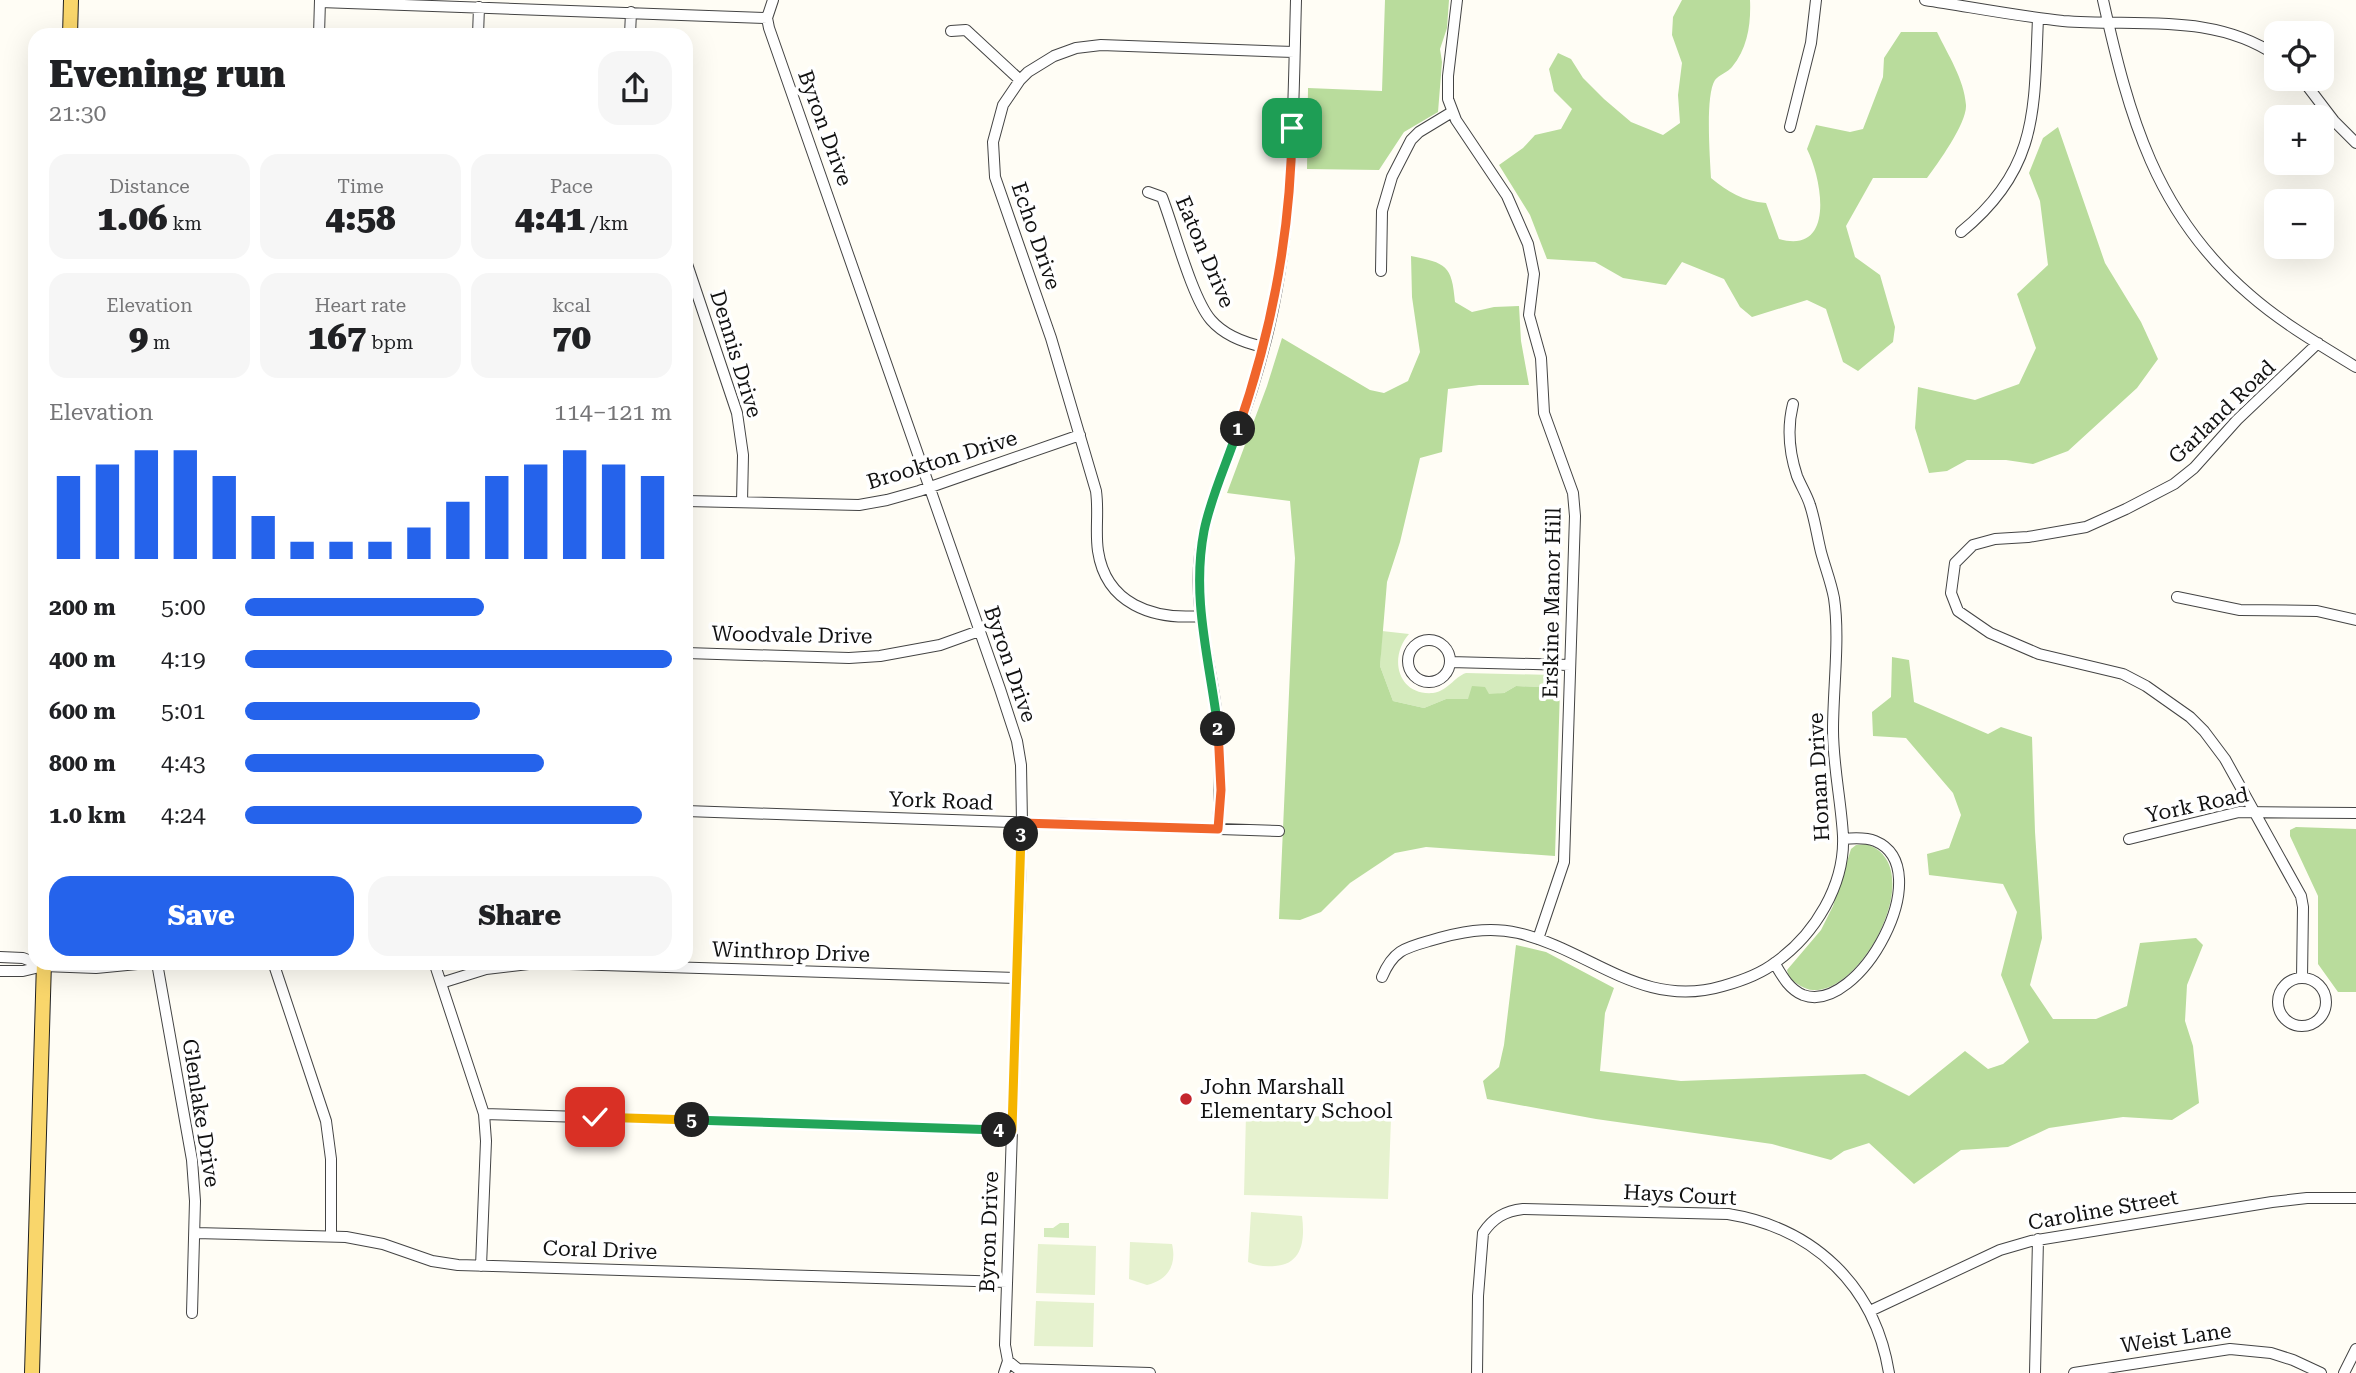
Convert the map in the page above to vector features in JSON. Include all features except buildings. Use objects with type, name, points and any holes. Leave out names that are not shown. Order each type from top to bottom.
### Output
[{"type":"main road","points":[[70,28],[71,0]]},
{"type":"main road","points":[[32,1373],[44,970]]},
{"type":"street","points":[[319,28],[320,1],[767,18],[773,0]]},
{"type":"street","points":[[1218,829],[1221,790],[1219,745],[1200,616],[1200,555],[1208,512],[1240,425],[1264,347],[1277,289],[1289,200],[1296,0]]},
{"type":"street","name":"Erskine Manor Hill","points":[[1457,0],[1448,91],[1452,112],[1507,196],[1532,258],[1534,274],[1529,315],[1541,358],[1544,413],[1548,430],[1569,479],[1574,505],[1564,862],[1538,939]]},
{"type":"street","points":[[1790,127],[1811,43],[1816,0]]},
{"type":"street","points":[[1925,0],[2038,18],[2195,25],[2236,34],[2264,48]]},
{"type":"street","points":[[2103,0],[2133,118],[2160,184],[2178,213],[2216,262],[2248,294],[2356,368]]},
{"type":"street","points":[[478,28],[479,7]]},
{"type":"street","points":[[630,28],[631,12]]},
{"type":"street","name":"Byron Drive","points":[[767,18],[1017,741],[1021,765],[1022,823],[1004,1345],[1008,1362],[1004,1373]]},
{"type":"street","points":[[1961,232],[2000,195],[2023,153],[2034,107],[2038,18]]},
{"type":"street","points":[[951,31],[966,30],[1020,80]]},
{"type":"street","name":"Echo Drive","points":[[1200,616],[1168,617],[1153,614],[1135,605],[1112,583],[1100,561],[1097,549],[1098,506],[1080,435],[1044,318],[995,177],[992,158],[995,131],[1003,105],[1020,80],[1054,56],[1088,46],[1294,52]]},
{"type":"street","points":[[2311,91],[2334,121],[2356,143]]},
{"type":"street","points":[[1381,271],[1382,212],[1392,177],[1411,140],[1452,112]]},
{"type":"street","name":"Eaton Drive","points":[[1148,191],[1162,197],[1197,294],[1209,318],[1228,333],[1264,347]]},
{"type":"street","name":"Dennis Drive","points":[[693,282],[737,413],[743,455],[742,502]]},
{"type":"street","name":"Garland Road","points":[[2302,978],[2301,896],[2225,759],[2204,731],[2175,705],[2123,674],[2039,654],[1976,625],[1958,611],[1951,593],[1953,571],[1960,556],[1981,542],[2048,535],[2086,527],[2174,484],[2194,468],[2236,420],[2318,343]]},
{"type":"street","name":"Honan Drive","points":[[1382,976],[1389,960],[1399,952],[1450,934],[1481,930],[1512,932],[1538,939],[1631,982],[1661,990],[1693,992],[1741,981],[1775,964],[1802,939],[1825,906],[1838,872],[1843,839],[1834,747],[1834,598],[1810,504],[1794,464],[1788,433],[1793,404]]},
{"type":"street","name":"Brookton Drive","points":[[693,500],[859,505],[887,500],[929,487],[1080,435]]},
{"type":"street","points":[[2177,597],[2240,610],[2317,611],[2356,620]]},
{"type":"street","name":"Woodvale Drive","points":[[693,653],[849,658],[880,656],[940,645],[979,631]]},
{"type":"street","points":[[1450,662],[1570,665]]},
{"type":"street","name":"York Road","points":[[693,811],[1279,831]]},
{"type":"street","name":"York Road","points":[[2129,839],[2239,812],[2356,813]]},
{"type":"street","points":[[1775,964],[1792,988],[1804,995],[1823,996],[1835,992],[1855,976],[1885,935],[1899,887],[1895,859],[1877,842],[1868,839],[1843,839]]},
{"type":"street","points":[[0,957],[28,959]]},
{"type":"street","name":"Winthrop Drive","points":[[693,968],[1016,978]]},
{"type":"street","points":[[0,971],[28,969]]},
{"type":"street","name":"Glenlake Drive","points":[[158,970],[192,1160],[195,1233],[192,1312]]},
{"type":"street","points":[[276,970],[326,1121],[331,1158],[331,1236]]},
{"type":"street","points":[[437,970],[484,1114],[486,1141],[481,1266]]},
{"type":"street","name":"Winthrop Drive","points":[[441,983],[483,970]]},
{"type":"street","points":[[2302,978],[2317,983],[2326,997],[2324,1012],[2312,1024],[2305,1026],[2289,1023],[2283,1017],[2278,1003],[2282,988],[2288,982],[2302,978]]},
{"type":"street","points":[[484,1114],[1012,1130]]},
{"type":"street","name":"Caroline Street","points":[[1870,1311],[2000,1250],[2038,1239],[2272,1202],[2329,1197],[2356,1198]]},
{"type":"street","name":"Hays Court","points":[[1477,1373],[1483,1233],[1496,1218],[1512,1210],[1523,1209],[1728,1214],[1756,1220],[1800,1238],[1849,1279],[1870,1311],[1881,1336],[1889,1373]]},
{"type":"street","name":"Coral Drive","points":[[195,1233],[331,1236],[383,1244],[432,1261],[458,1265],[1007,1282]]},
{"type":"street","points":[[2035,1373],[2038,1239]]},
{"type":"street","name":"Weist Lane","points":[[2074,1373],[2217,1350],[2242,1349],[2271,1353],[2321,1373]]},
{"type":"street","points":[[2344,1373],[2356,1349]]},
{"type":"street","points":[[1008,1362],[1018,1369],[1150,1373]]},
{"type":"green space","points":[[1385,0],[1449,0],[1447,28],[1440,49],[1442,62],[1438,112],[1404,132],[1379,170],[1307,169],[1308,88],[1382,91]]},
{"type":"green space","points":[[1682,0],[1750,0],[1749,26],[1742,52],[1732,67],[1715,80],[1712,88],[1709,127],[1711,178],[1736,195],[1766,203],[1779,239],[1797,241],[1810,236],[1817,225],[1820,195],[1807,149],[1816,125],[1850,132],[1863,129],[1883,77],[1884,58],[1901,32],[1937,32],[1955,67],[1965,95],[1965,113],[1938,163],[1927,178],[1873,178],[1846,226],[1855,257],[1880,275],[1895,327],[1893,342],[1858,371],[1843,362],[1826,309],[1807,300],[1752,317],[1740,307],[1724,279],[1682,262],[1666,285],[1623,278],[1595,262],[1547,259],[1530,215],[1499,165],[1523,148],[1535,135],[1561,129],[1572,109],[1554,91],[1549,69],[1558,53],[1571,59],[1583,78],[1631,122],[1663,135],[1680,123],[1678,95],[1682,63],[1672,35],[1673,17]]},
{"type":"green space","points":[[2058,127],[2105,263],[2141,322],[2158,359],[2137,388],[2068,451],[2033,464],[2006,460],[1967,460],[1947,471],[1929,473],[1915,428],[1918,387],[1975,400],[2019,384],[2036,348],[2017,294],[2048,265],[2040,201],[2029,173],[2043,138]]},
{"type":"green space","points":[[1411,256],[1432,261],[1445,268],[1452,280],[1455,302],[1472,312],[1494,307],[1519,306],[1521,341],[1529,385],[1479,385],[1448,389],[1442,452],[1420,458],[1400,542],[1387,582],[1380,666],[1393,701],[1424,708],[1446,699],[1468,699],[1472,686],[1485,687],[1489,694],[1504,693],[1516,686],[1560,688],[1555,856],[1426,847],[1395,853],[1350,883],[1321,912],[1300,920],[1279,919],[1295,558],[1290,501],[1227,493],[1282,338],[1370,390],[1384,393],[1408,381],[1420,352],[1412,297]]},
{"type":"green space","points":[[1382,631],[1409,634],[1399,654],[1400,674],[1404,682],[1421,692],[1438,692],[1466,673],[1553,675],[1558,677],[1560,688],[1516,686],[1504,693],[1468,699],[1446,699],[1424,708],[1393,701],[1380,666]]},
{"type":"green space","points":[[1892,657],[1909,660],[1914,702],[1988,734],[2001,727],[2032,737],[2042,938],[2030,985],[2053,1019],[2096,1019],[2127,1006],[2140,943],[2196,938],[2203,945],[2187,985],[2185,1021],[2193,1046],[2199,1103],[2172,1120],[2123,1117],[2049,1128],[2008,1147],[1961,1150],[1914,1184],[1869,1143],[1844,1151],[1831,1160],[1772,1144],[1596,1119],[1487,1099],[1483,1081],[1499,1067],[1516,945],[1546,952],[1614,988],[1605,1013],[1600,1071],[1681,1081],[1865,1074],[1909,1096],[1965,1051],[1988,1069],[2003,1064],[2029,1042],[2001,975],[2017,912],[2003,884],[1929,875],[1927,854],[1949,848],[1961,815],[1953,793],[1906,738],[1873,736],[1872,712],[1891,697]]},
{"type":"green space","points":[[2296,827],[2356,829],[2356,992],[2338,992],[2318,964],[2318,896],[2290,836],[2290,830]]},
{"type":"green space","points":[[1866,844],[1884,856],[1892,876],[1891,900],[1883,926],[1852,971],[1833,985],[1813,990],[1804,988],[1789,978],[1787,970],[1821,930],[1833,906],[1851,849],[1856,845]]},
{"type":"green space","points":[[1246,1114],[1391,1119],[1388,1199],[1244,1195]]},
{"type":"green space","points":[[1251,1212],[1302,1216],[1302,1241],[1297,1255],[1291,1261],[1271,1266],[1248,1262]]},
{"type":"green space","points":[[1060,1223],[1069,1223],[1069,1238],[1044,1237],[1044,1228],[1053,1228]]},
{"type":"green space","points":[[1130,1242],[1172,1244],[1173,1259],[1169,1271],[1147,1285],[1129,1279]]},
{"type":"green space","points":[[1038,1244],[1096,1246],[1095,1295],[1036,1293]]},
{"type":"green space","points":[[1036,1301],[1094,1303],[1093,1347],[1034,1346]]},
{"type":"place","name":"John Marshall Elementary School","points":[[1186,1099]]},
{"type":"route","points":[[595,1117],[1012,1130],[1022,823],[1218,829],[1221,790],[1219,745],[1215,701],[1199,606],[1200,555],[1208,512],[1253,386],[1274,302],[1289,200],[1292,128]]}]
